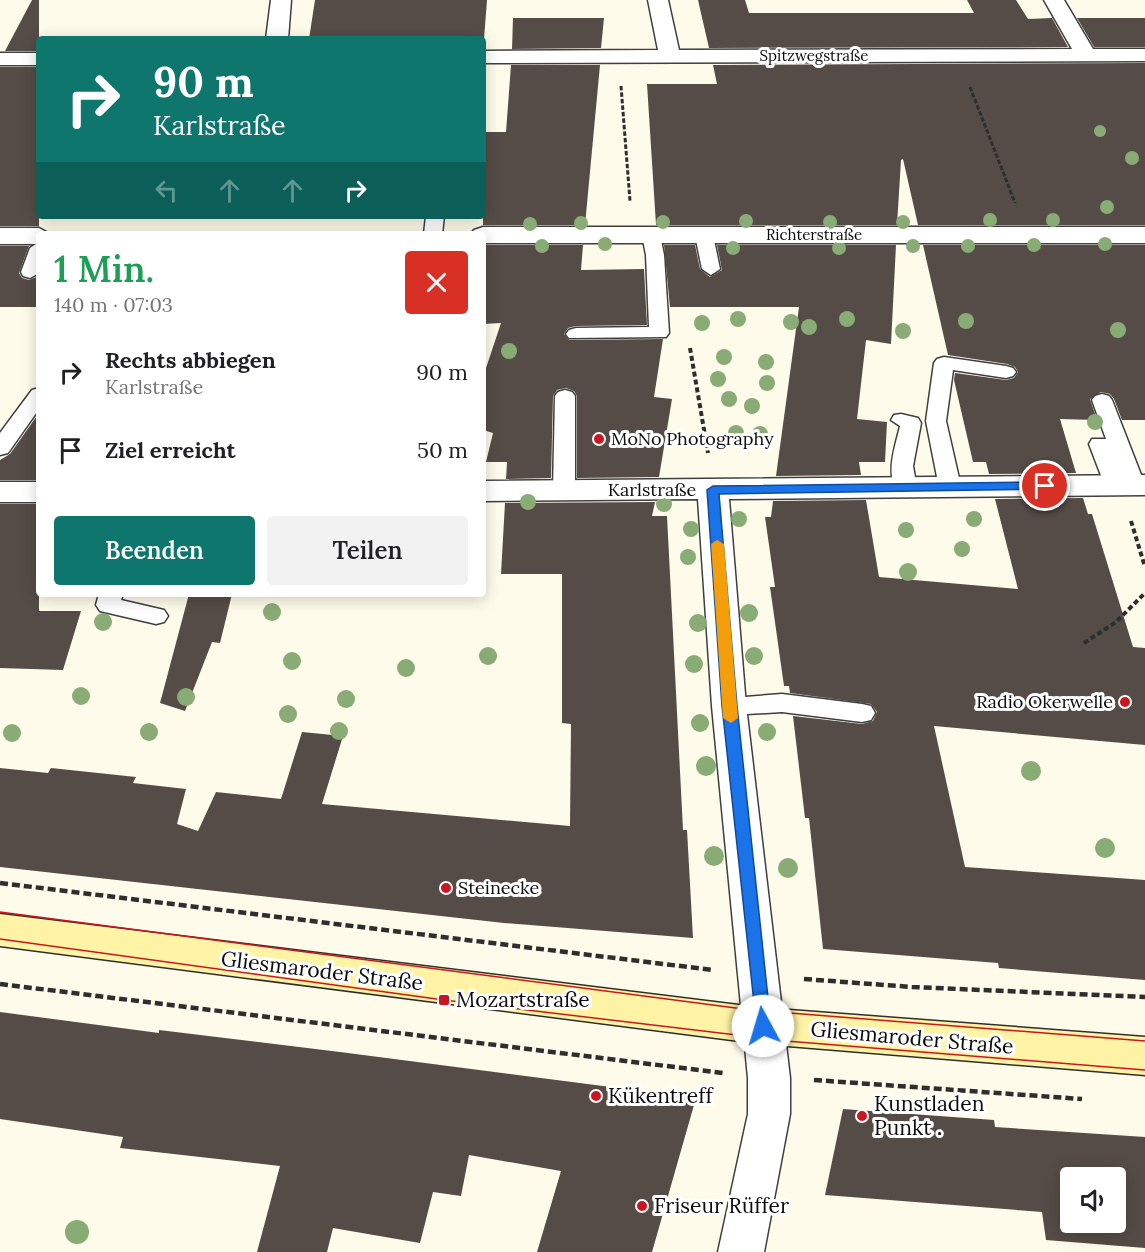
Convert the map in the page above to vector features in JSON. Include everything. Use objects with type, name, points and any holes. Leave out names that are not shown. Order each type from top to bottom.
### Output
[{"type":"street","points":[[277,36],[281,0]]},
{"type":"street","points":[[658,0],[670,56]]},
{"type":"street","points":[[1054,0],[1086,55]]},
{"type":"street","name":"Spitzwegstraße","points":[[486,57],[1145,55]]},
{"type":"street","points":[[0,59],[36,59]]},
{"type":"street","name":"Richterstraße","points":[[486,236],[1145,235]]},
{"type":"street","points":[[0,236],[36,236]]},
{"type":"street","name":"Karlstraße","points":[[486,491],[1132,485]]},
{"type":"street","points":[[713,490],[729,706],[769,1078],[769,1114],[741,1252]]},
{"type":"street","points":[[0,492],[36,492]]},
{"type":"street","name":"Gliesmaroder Straße","points":[[0,930],[763,1026],[1145,1056]]},
{"type":"lane","points":[[576,334],[659,333],[655,255],[642,235]]},
{"type":"lane","points":[[704,235],[711,269]]},
{"type":"lane","points":[[30,272],[36,256]]},
{"type":"lane","points":[[950,487],[936,421],[944,363],[1006,372]]},
{"type":"lane","points":[[564,491],[565,396]]},
{"type":"lane","points":[[0,448],[36,398]]},
{"type":"lane","points":[[1102,400],[1132,485]]},
{"type":"lane","points":[[901,420],[911,423],[902,466],[906,488]]},
{"type":"lane","points":[[1100,444],[1132,485]]},
{"type":"lane","points":[[110,597],[108,605],[156,616]]},
{"type":"lane","points":[[729,706],[782,703],[862,713]]},
{"type":"path","points":[[957,56],[1028,236]]},
{"type":"path","points":[[619,57],[642,235]]},
{"type":"path","points":[[689,345],[713,490]]},
{"type":"path","points":[[1129,515],[1145,567]]},
{"type":"path","points":[[1084,643],[1116,622],[1145,593]]},
{"type":"path","points":[[0,883],[212,911],[757,974],[912,987],[1145,997]]},
{"type":"path","points":[[0,984],[769,1078],[1086,1099]]},
{"type":"building","points":[[32,0],[39,0],[39,36],[36,36],[36,51],[5,51]]},
{"type":"building","points":[[315,0],[487,0],[484,36],[309,36]]},
{"type":"building","points":[[698,0],[745,0],[749,13],[974,13],[967,0],[1016,0],[1028,19],[1052,18],[1068,47],[709,48]]},
{"type":"building","points":[[513,18],[604,18],[601,48],[512,49]]},
{"type":"building","points":[[1077,18],[1145,18],[1145,47],[1094,47]]},
{"type":"building","points":[[1145,63],[1145,225],[918,225],[903,159],[901,160],[897,225],[656,225],[647,84],[717,84],[713,65]]},
{"type":"building","points":[[511,65],[600,65],[585,225],[483,225],[483,219],[486,219],[486,132],[506,132]]},
{"type":"building","points":[[0,67],[36,67],[36,219],[39,219],[39,226],[0,226]]},
{"type":"building","points":[[486,245],[583,245],[581,270],[644,269],[647,325],[576,326],[568,328],[564,334],[569,340],[663,339],[654,397],[672,399],[659,477],[577,478],[577,396],[574,391],[566,388],[557,390],[553,396],[551,478],[506,479],[507,462],[486,462],[493,433],[486,431],[486,368],[501,323],[486,324]]},
{"type":"building","points":[[664,245],[695,245],[700,269],[710,277],[722,270],[717,245],[896,245],[891,344],[866,340],[857,419],[887,422],[885,462],[859,462],[861,475],[776,476],[799,307],[670,307]]},
{"type":"building","points":[[923,245],[1145,245],[1145,420],[1122,420],[1114,399],[1110,394],[1101,392],[1090,399],[1097,420],[1060,419],[1076,473],[989,474],[986,462],[973,462],[954,380],[955,373],[1006,380],[1014,378],[1018,372],[1015,367],[1007,364],[948,355]]},
{"type":"building","points":[[0,246],[29,246],[19,273],[22,278],[29,280],[36,277],[36,307],[0,307]]},
{"type":"building","points":[[36,417],[36,480],[0,480],[0,460],[10,454]]},
{"type":"building","points":[[1083,498],[1088,514],[1092,514],[1133,647],[1145,648],[1145,745],[934,726],[965,867],[1145,880],[1145,980],[999,968],[998,963],[823,949],[809,818],[805,818],[793,716],[862,724],[873,721],[877,712],[871,704],[790,693],[789,686],[784,686],[770,587],[775,587],[765,517],[771,517],[773,501],[866,500],[879,577],[1018,589],[995,499]]},
{"type":"building","points":[[655,502],[652,516],[667,516],[683,830],[687,830],[693,938],[504,923],[0,867],[0,768],[48,773],[51,768],[136,777],[133,783],[186,789],[177,824],[198,831],[216,792],[281,799],[302,732],[343,736],[322,804],[570,826],[571,724],[562,723],[562,574],[501,574],[505,503]]},
{"type":"building","points":[[0,504],[36,504],[36,597],[39,597],[39,611],[81,611],[63,670],[0,668]]},
{"type":"building","points":[[188,597],[231,597],[220,643],[212,642],[185,711],[160,703]]},
{"type":"building","points":[[0,1012],[159,1033],[159,1030],[340,1052],[696,1098],[652,1252],[537,1252],[561,1171],[469,1155],[461,1196],[433,1192],[420,1243],[333,1228],[327,1252],[257,1252],[280,1166],[120,1148],[123,1137],[0,1119]]},
{"type":"building","points":[[843,1109],[994,1120],[995,1127],[1145,1137],[1145,1248],[1046,1240],[1042,1212],[825,1195]]},
{"type":"tram line","points":[[0,912],[751,1010],[1145,1041]]},
{"type":"tram line","points":[[0,939],[444,1000],[786,1041],[1145,1070]]},
{"type":"slow traffic","points":[[717,544],[731,718]]},
{"type":"place","name":"MoNo Photography","points":[[599,439]]},
{"type":"place","name":"Radio Okerwelle","points":[[1125,702]]},
{"type":"place","name":"Steinecke","points":[[446,888]]},
{"type":"place","name":"Mozartstraße","points":[[444,1000]]},
{"type":"place","name":"Kükentreff","points":[[596,1096]]},
{"type":"place","name":"Kunstladen Punkt .","points":[[862,1116]]},
{"type":"place","name":"Friseur Rüffer","points":[[642,1206]]},
{"type":"route","points":[[763,1026],[729,706],[713,490],[1045,486]]}]
